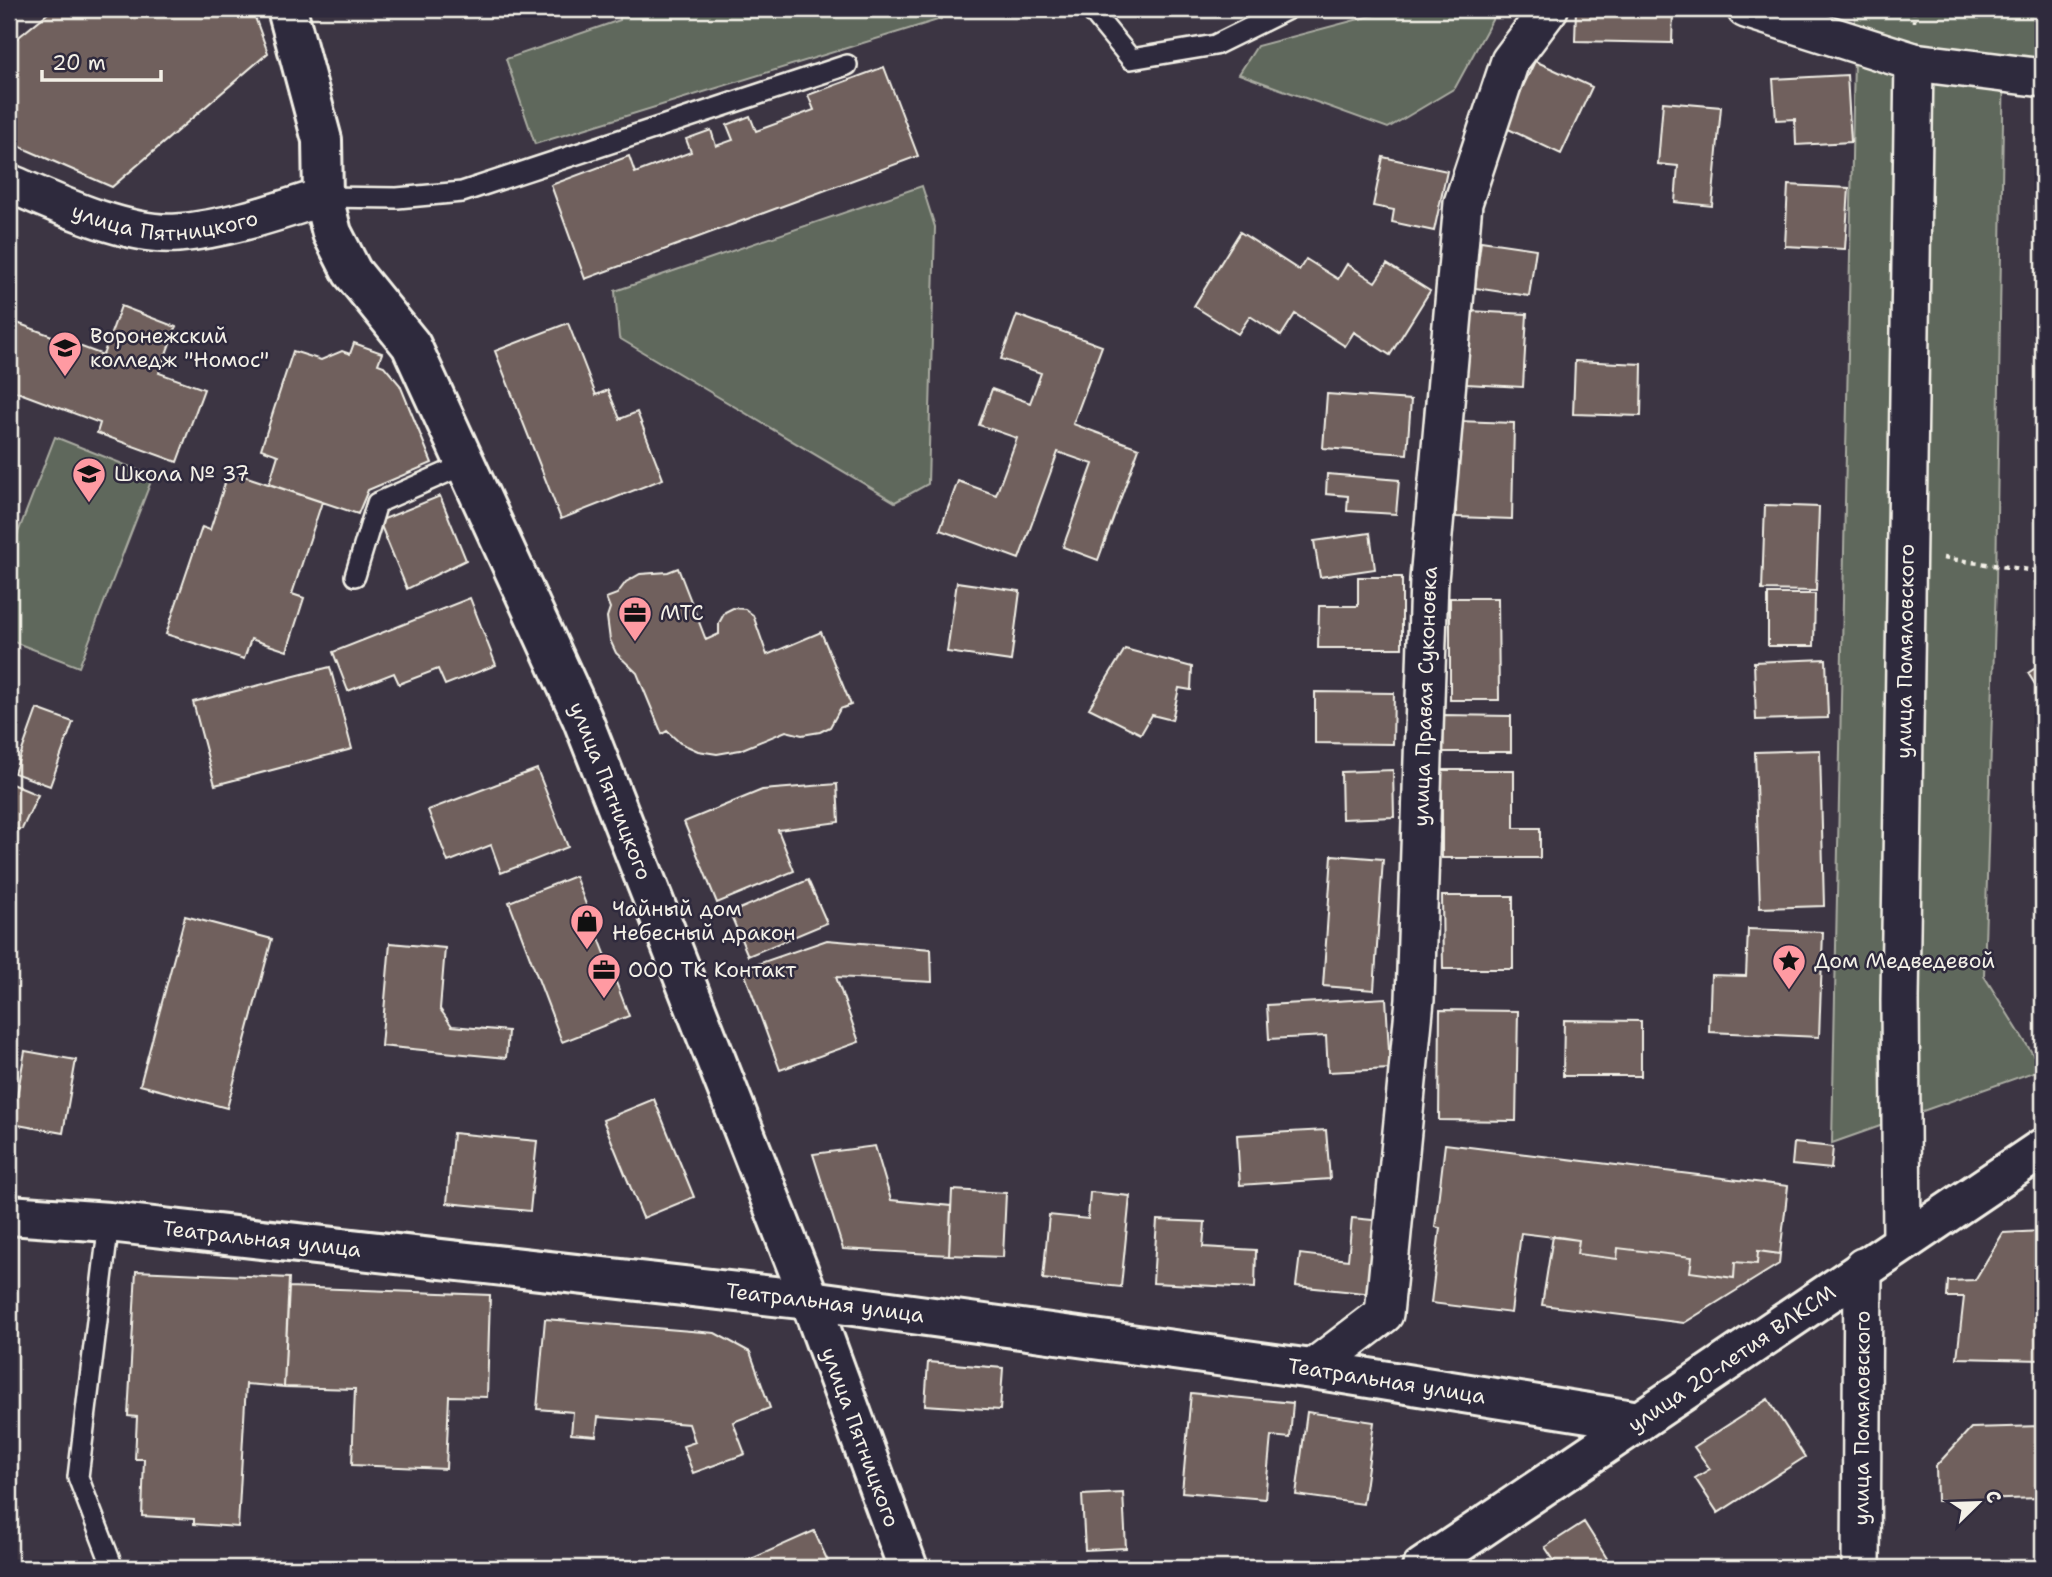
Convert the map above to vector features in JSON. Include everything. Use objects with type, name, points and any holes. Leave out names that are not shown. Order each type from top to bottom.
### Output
[{"type":"street","name":"улица Пятницкого","points":[[287,9],[322,140],[323,197],[332,233],[352,272],[411,345],[582,718],[810,1300],[908,1568]]},
{"type":"street","name":"улица Правая Суконовка","points":[[1312,1369],[1384,1314],[1415,1000],[1429,580],[1463,203],[1510,61],[1549,9]]},
{"type":"street","points":[[1746,9],[1914,62],[2043,78]]},
{"type":"street","name":"улица Помяловского","points":[[1902,1241],[1900,1000],[1914,62]]},
{"type":"street","name":"улица Пятницкого","points":[[9,183],[121,226],[176,233],[258,218],[323,197]]},
{"type":"street","name":"улица 20-летия ВЛКСМ","points":[[1422,1568],[1863,1267],[2043,1148]]},
{"type":"street","name":"Театральная улица","points":[[9,1215],[108,1222],[810,1300],[1312,1369],[1639,1421]]},
{"type":"street","name":"улица Помяловского","points":[[1861,1568],[1863,1267]]},
{"type":"lane","points":[[1090,9],[1132,59],[1215,45],[1288,9]]},
{"type":"lane","points":[[323,197],[397,198],[462,192],[847,65]]},
{"type":"lane","points":[[355,576],[377,503],[466,464]]},
{"type":"lane","points":[[108,1222],[78,1477],[113,1568]]},
{"type":"path","points":[[1908,552],[2043,572]]},
{"type":"shaded area","points":[[620,9],[941,9],[941,19],[535,144],[506,59],[620,20]]},
{"type":"shaded area","points":[[1397,9],[1498,9],[1455,88],[1388,128],[1239,74],[1257,46]]},
{"type":"shaded area","points":[[1855,9],[2043,9],[2043,61],[2004,54],[1996,583],[1984,976],[2042,1069],[1832,1143]]},
{"type":"shaded area","points":[[922,186],[935,227],[928,484],[895,502],[619,338],[615,291]]},
{"type":"shaded area","points":[[55,437],[153,476],[79,667],[9,640],[9,556]]},
{"type":"building","points":[[53,9],[252,9],[268,53],[112,187],[9,142],[9,45]]},
{"type":"building","points":[[1576,9],[1673,9],[1672,43],[1575,41]]},
{"type":"building","points":[[1804,9],[1855,9],[1854,11]]},
{"type":"building","points":[[1535,61],[1592,87],[1561,154],[1504,127]]},
{"type":"building","points":[[884,67],[918,156],[585,279],[551,185],[629,156],[635,173],[691,152],[686,139],[711,130],[716,146],[733,140],[727,125],[750,116],[756,131],[814,110],[808,95]]},
{"type":"building","points":[[1847,75],[1851,142],[1796,145],[1795,119],[1776,120],[1773,79]]},
{"type":"building","points":[[1663,102],[1721,107],[1712,206],[1675,202],[1678,166],[1658,164]]},
{"type":"building","points":[[1383,157],[1447,171],[1434,231],[1392,222],[1394,210],[1373,206]]},
{"type":"building","points":[[1788,185],[1849,188],[1845,249],[1785,246]]},
{"type":"building","points":[[1240,232],[1299,270],[1306,259],[1338,279],[1347,264],[1375,282],[1387,264],[1430,291],[1390,355],[1354,332],[1345,346],[1295,314],[1281,336],[1250,316],[1238,334],[1194,306]]},
{"type":"building","points":[[1481,241],[1536,249],[1529,296],[1475,288]]},
{"type":"building","points":[[121,306],[176,327],[159,373],[204,389],[177,462],[97,433],[100,423],[9,389],[9,320],[103,355]]},
{"type":"building","points":[[1469,311],[1527,314],[1523,387],[1466,384]]},
{"type":"building","points":[[1017,315],[1102,346],[1073,424],[1139,448],[1098,560],[1063,547],[1093,464],[1058,452],[1019,559],[940,530],[958,481],[996,495],[1017,438],[979,425],[992,389],[1030,403],[1041,373],[1001,359]]},
{"type":"building","points":[[568,323],[596,395],[608,390],[620,419],[637,412],[663,479],[561,519],[495,351]]},
{"type":"building","points":[[354,343],[382,353],[378,364],[384,366],[400,385],[432,463],[368,490],[358,514],[269,484],[278,455],[261,449],[293,351],[321,360],[342,351],[350,354]]},
{"type":"building","points":[[1575,361],[1642,364],[1641,416],[1573,414]]},
{"type":"building","points":[[1327,394],[1411,400],[1407,454],[1323,448]]},
{"type":"building","points":[[1457,421],[1514,423],[1512,519],[1456,517]]},
{"type":"building","points":[[229,471],[322,502],[292,594],[304,598],[287,651],[251,639],[244,659],[166,634],[202,527],[210,530]]},
{"type":"building","points":[[1327,474],[1399,480],[1396,514],[1347,511],[1348,496],[1326,494]]},
{"type":"building","points":[[440,496],[466,560],[407,589],[379,521]]},
{"type":"building","points":[[1765,505],[1819,507],[1816,591],[1762,590]]},
{"type":"building","points":[[1370,533],[1375,569],[1320,577],[1314,541]]},
{"type":"building","points":[[678,568],[706,640],[719,634],[719,623],[725,612],[733,608],[745,609],[753,615],[767,655],[821,632],[851,705],[840,709],[830,727],[820,732],[802,735],[786,731],[740,750],[717,754],[698,751],[680,743],[667,731],[662,734],[637,673],[616,653],[610,640],[607,617],[610,608],[606,598],[617,594],[626,582],[640,574],[668,572]]},
{"type":"building","points":[[1358,577],[1402,577],[1402,648],[1318,648],[1319,606],[1358,606]]},
{"type":"building","points":[[957,582],[1020,591],[1011,661],[947,652]]},
{"type":"building","points":[[1768,594],[1815,594],[1814,646],[1768,646]]},
{"type":"building","points":[[470,598],[496,665],[445,685],[438,669],[399,684],[394,673],[348,691],[333,652]]},
{"type":"building","points":[[1450,598],[1498,598],[1499,700],[1450,700]]},
{"type":"building","points":[[1125,649],[1192,667],[1191,690],[1179,688],[1172,720],[1152,715],[1141,734],[1089,708]]},
{"type":"building","points":[[1826,659],[1828,718],[1756,720],[1754,662]]},
{"type":"building","points":[[2043,663],[2043,697],[2028,673]]},
{"type":"building","points":[[330,667],[352,749],[215,785],[193,702]]},
{"type":"building","points":[[1315,692],[1394,693],[1393,744],[1315,743]]},
{"type":"building","points":[[37,709],[73,722],[50,786],[14,773]]},
{"type":"building","points":[[1444,715],[1511,716],[1511,752],[1443,752]]},
{"type":"building","points":[[1820,750],[1824,906],[1760,908],[1755,752]]},
{"type":"building","points":[[537,769],[568,847],[501,873],[491,845],[448,862],[428,810]]},
{"type":"building","points":[[1393,770],[1394,817],[1342,819],[1341,772]]},
{"type":"building","points":[[1442,770],[1514,770],[1514,828],[1540,828],[1540,858],[1442,858]]},
{"type":"building","points":[[9,783],[38,795],[22,829],[9,830]]},
{"type":"building","points":[[837,784],[839,822],[778,830],[794,871],[717,903],[684,822],[762,790]]},
{"type":"building","points":[[1332,855],[1383,859],[1374,990],[1323,986]]},
{"type":"building","points":[[575,876],[629,1016],[562,1042],[509,902]]},
{"type":"building","points":[[808,880],[827,923],[748,956],[730,913]]},
{"type":"building","points":[[1442,896],[1513,896],[1513,969],[1443,969]]},
{"type":"building","points":[[185,916],[272,939],[227,1108],[140,1085]]},
{"type":"building","points":[[1748,929],[1823,932],[1819,1037],[1709,1032],[1711,975],[1746,976]]},
{"type":"building","points":[[827,940],[931,949],[932,982],[836,977],[859,1042],[780,1070],[743,969]]},
{"type":"building","points":[[390,943],[445,948],[440,1009],[452,1026],[508,1031],[506,1058],[381,1046]]},
{"type":"building","points":[[1386,998],[1390,1069],[1328,1072],[1326,1036],[1269,1039],[1267,1005]]},
{"type":"building","points":[[1440,1010],[1518,1011],[1516,1121],[1439,1120]]},
{"type":"building","points":[[1564,1020],[1641,1021],[1641,1076],[1563,1076]]},
{"type":"building","points":[[25,1051],[76,1060],[63,1133],[12,1124]]},
{"type":"building","points":[[654,1099],[694,1197],[643,1218],[603,1120]]},
{"type":"building","points":[[1326,1130],[1330,1179],[1240,1185],[1237,1135]]},
{"type":"building","points":[[453,1133],[537,1141],[530,1211],[447,1203]]},
{"type":"building","points":[[1794,1143],[1833,1147],[1831,1169],[1792,1165]]},
{"type":"building","points":[[1445,1144],[1788,1186],[1780,1254],[1758,1251],[1757,1264],[1735,1262],[1734,1278],[1690,1272],[1692,1257],[1618,1248],[1617,1259],[1577,1254],[1579,1240],[1521,1233],[1511,1313],[1431,1303],[1440,1228],[1435,1227]]},
{"type":"building","points":[[875,1146],[891,1200],[951,1206],[949,1255],[843,1249],[813,1154]]},
{"type":"building","points":[[952,1190],[1006,1193],[1003,1257],[949,1255]]},
{"type":"building","points":[[1090,1192],[1130,1196],[1121,1287],[1043,1279],[1049,1215],[1088,1219]]},
{"type":"building","points":[[1352,1218],[1382,1221],[1374,1294],[1296,1286],[1300,1254],[1348,1260]]},
{"type":"building","points":[[1157,1220],[1205,1222],[1203,1247],[1256,1250],[1255,1288],[1153,1283]]},
{"type":"building","points":[[2043,1231],[2043,1360],[1957,1358],[1964,1297],[1947,1297],[1948,1281],[1975,1280],[2003,1233]]},
{"type":"building","points":[[1553,1236],[1579,1240],[1577,1254],[1617,1259],[1618,1248],[1692,1257],[1690,1272],[1734,1278],[1735,1262],[1757,1264],[1758,1251],[1780,1254],[1779,1264],[1684,1323],[1542,1305]]},
{"type":"building","points":[[136,1271],[289,1278],[284,1387],[246,1384],[238,1527],[194,1524],[194,1519],[142,1516],[144,1459],[135,1459],[137,1417],[128,1416]]},
{"type":"building","points":[[289,1287],[490,1295],[487,1397],[449,1396],[446,1469],[352,1465],[355,1389],[284,1387]]},
{"type":"building","points":[[545,1319],[715,1333],[750,1352],[770,1408],[733,1422],[745,1454],[693,1473],[683,1446],[695,1442],[689,1424],[598,1417],[596,1436],[571,1434],[573,1412],[537,1409]]},
{"type":"building","points":[[928,1362],[1003,1368],[1000,1410],[925,1405]]},
{"type":"building","points":[[1191,1393],[1293,1403],[1290,1438],[1271,1436],[1265,1499],[1182,1492]]},
{"type":"building","points":[[1768,1399],[1805,1457],[1718,1513],[1695,1478],[1710,1469],[1694,1447]]},
{"type":"building","points":[[1307,1412],[1374,1422],[1363,1504],[1296,1495]]},
{"type":"building","points":[[2043,1426],[2043,1498],[1937,1501],[1936,1466],[1971,1428]]},
{"type":"building","points":[[1123,1493],[1126,1548],[1085,1550],[1082,1495]]},
{"type":"building","points":[[1584,1522],[1613,1568],[1559,1568],[1545,1547]]},
{"type":"building","points":[[814,1531],[831,1568],[731,1568]]},
{"type":"building","points":[[1192,1561],[1196,1568],[1179,1568]]},
{"type":"place","name":"Воронежский колледж \"Номос\"","points":[[65,378]]},
{"type":"place","name":"Школа № 37","points":[[89,504]]},
{"type":"place","name":"МТС","points":[[635,643]]},
{"type":"place","name":"Чайный дом Небесный дракон","points":[[587,951]]},
{"type":"place","name":"Дом Медведевой","points":[[1789,991]]},
{"type":"place","name":"ООО ТК Контакт","points":[[604,1000]]}]
